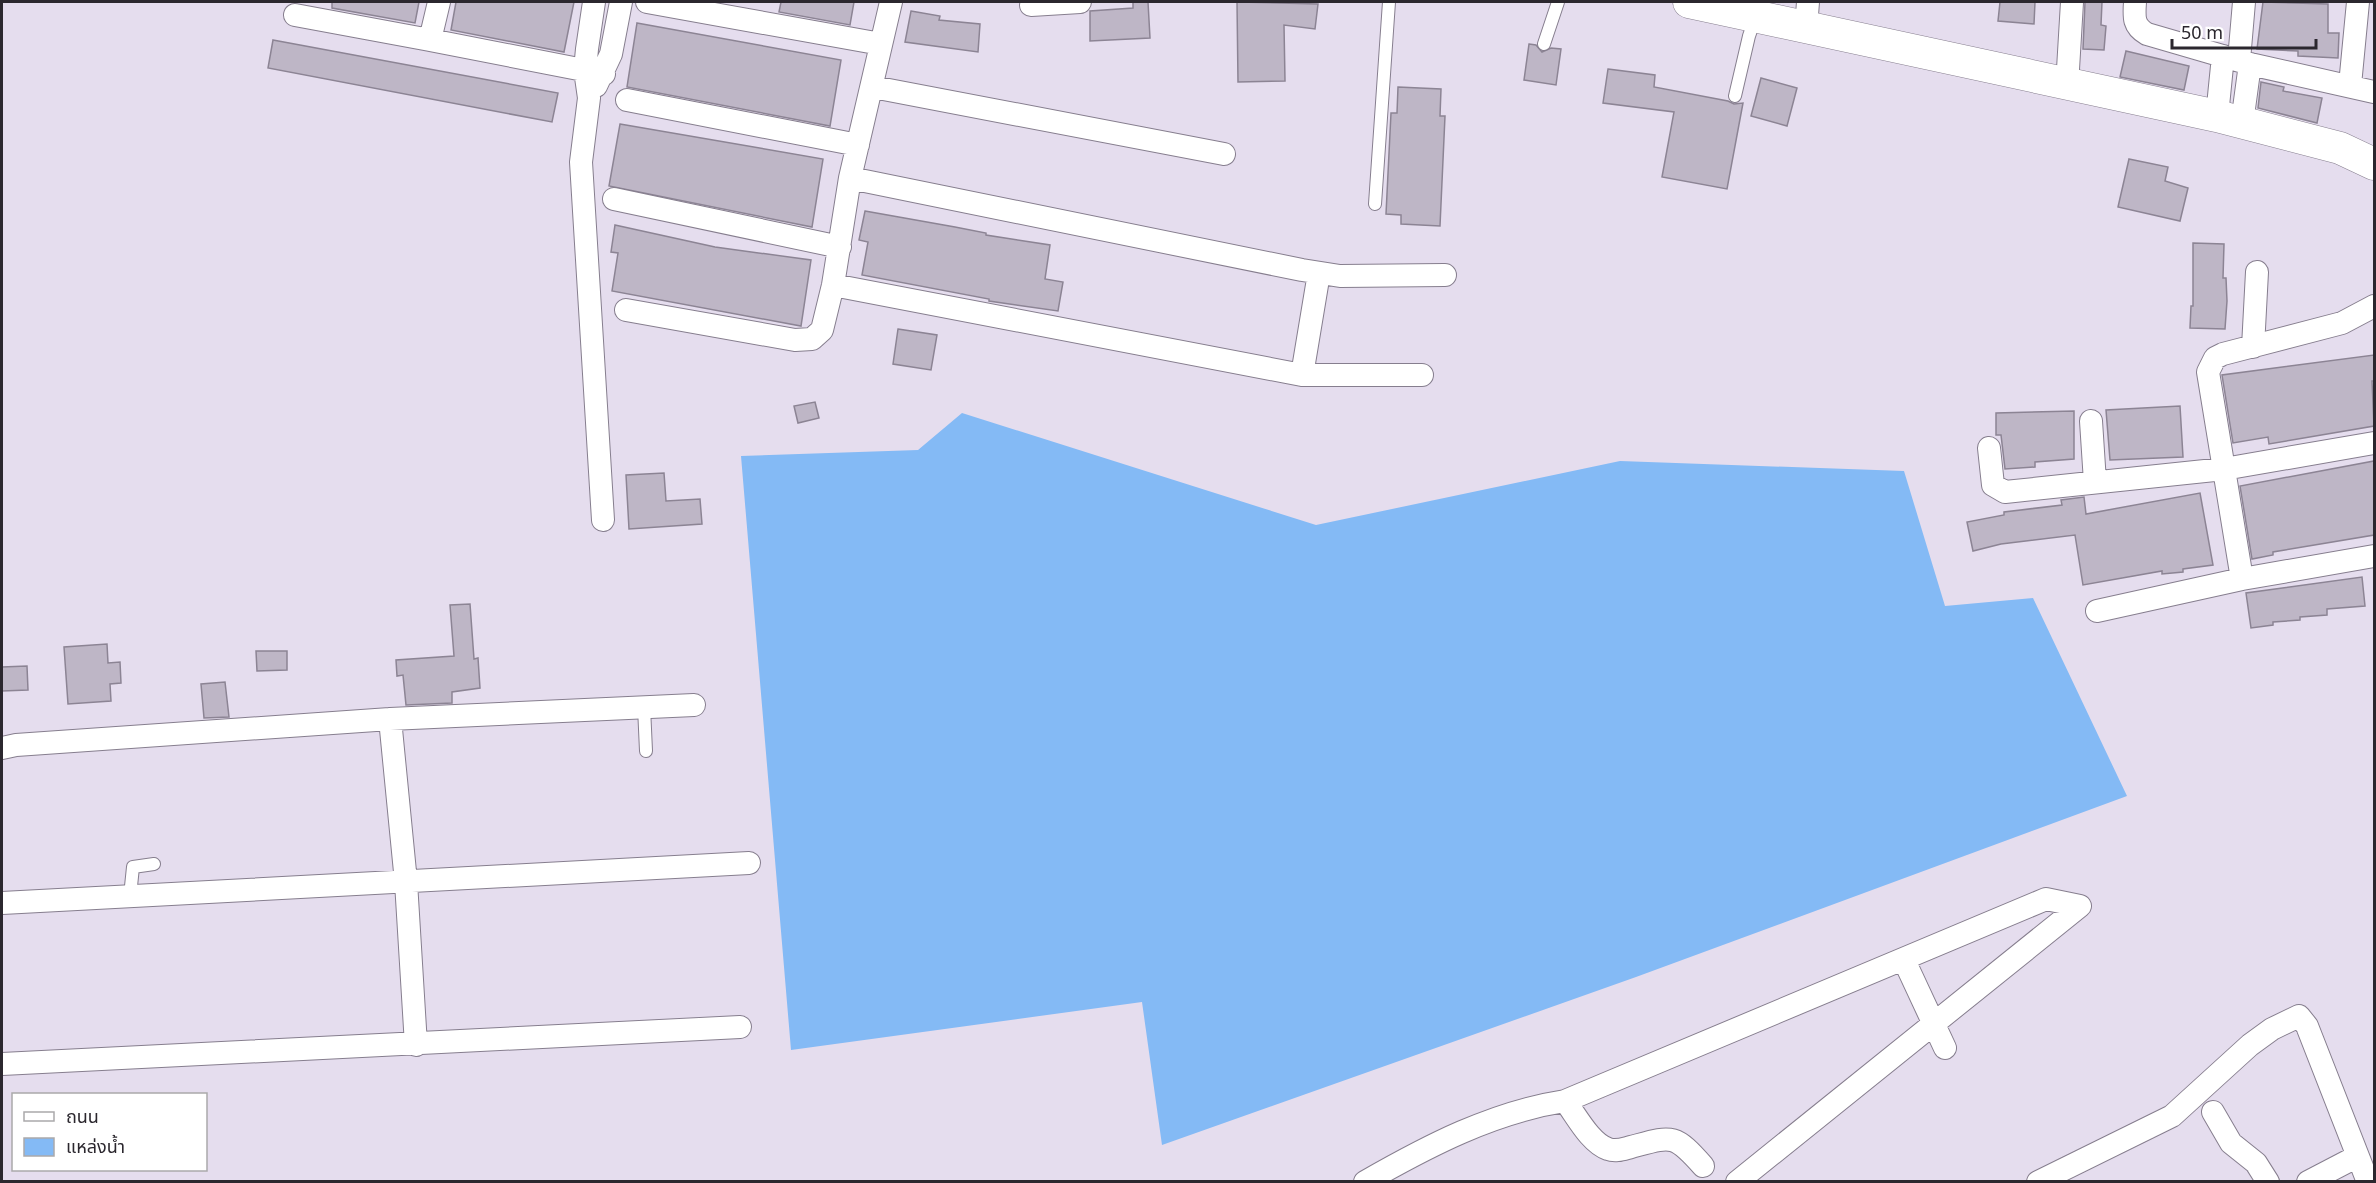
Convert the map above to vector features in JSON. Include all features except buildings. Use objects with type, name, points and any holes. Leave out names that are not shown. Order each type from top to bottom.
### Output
[{"type":"street","points":[[430,40],[439,2]]},
{"type":"street","points":[[594,2],[595,72],[589,98],[581,162],[603,520]]},
{"type":"street","points":[[595,72],[612,54],[621,2]]},
{"type":"street","points":[[647,2],[881,44]]},
{"type":"street","points":[[626,310],[795,340],[812,339],[822,330],[840,247],[850,178],[891,2]]},
{"type":"street","points":[[1031,5],[1080,2]]},
{"type":"street","points":[[1689,2],[1752,26],[1807,15],[2067,86],[2230,120],[2340,148],[2374,164]]},
{"type":"street","points":[[2067,86],[2073,2]]},
{"type":"street","points":[[2135,2],[2134,21],[2138,28],[2147,34],[2237,60],[2374,92]]},
{"type":"street","points":[[2230,120],[2244,2]]},
{"type":"street","points":[[2350,86],[2358,2]]},
{"type":"street","points":[[295,15],[595,72]]},
{"type":"street","points":[[873,87],[1224,154]]},
{"type":"street","points":[[627,100],[858,145]]},
{"type":"street","points":[[850,178],[1318,273],[1340,276],[1445,275]]},
{"type":"street","points":[[614,199],[840,247]]},
{"type":"street","points":[[2253,347],[2257,272]]},
{"type":"street","points":[[1302,375],[1318,273]]},
{"type":"street","points":[[833,285],[1302,375],[1422,375]]},
{"type":"street","points":[[2242,579],[2208,372],[2215,358],[2342,323],[2374,306]]},
{"type":"street","points":[[2091,421],[2095,483]]},
{"type":"street","points":[[1989,448],[1993,485],[2005,492],[2224,469],[2374,443]]},
{"type":"street","points":[[2097,611],[2242,579],[2374,556]]},
{"type":"street","points":[[2,748],[16,745],[390,719],[694,705]]},
{"type":"street","points":[[390,719],[406,882],[416,1045]]},
{"type":"street","points":[[2,903],[749,863]]},
{"type":"street","points":[[1365,1182],[1442,1139],[1535,1106],[1565,1101],[2046,899],[2080,906],[1737,1182]]},
{"type":"street","points":[[1904,960],[1945,1048]]},
{"type":"street","points":[[2038,1182],[2172,1116],[2250,1045],[2272,1029],[2299,1016],[2307,1026],[2356,1157],[2368,1182]]},
{"type":"street","points":[[2,1064],[740,1027]]},
{"type":"street","points":[[1565,1101],[1597,1142],[1607,1149],[1618,1151],[1661,1139],[1676,1140],[1703,1166]]},
{"type":"street","points":[[2213,1112],[2232,1143],[2256,1163],[2268,1182]]},
{"type":"street","points":[[2308,1182],[2356,1157]]},
{"type":"lane","points":[[1375,204],[1389,2]]},
{"type":"lane","points":[[1544,44],[1558,2]]},
{"type":"lane","points":[[1736,96],[1752,26]]},
{"type":"lane","points":[[644,707],[646,751]]},
{"type":"lane","points":[[130,896],[133,867],[154,864]]},
{"type":"water","points":[[962,413],[1316,525],[1620,461],[1904,471],[1945,606],[2033,598],[2127,796],[1636,977],[1162,1145],[1142,1002],[791,1050],[741,456],[918,450]]}]
